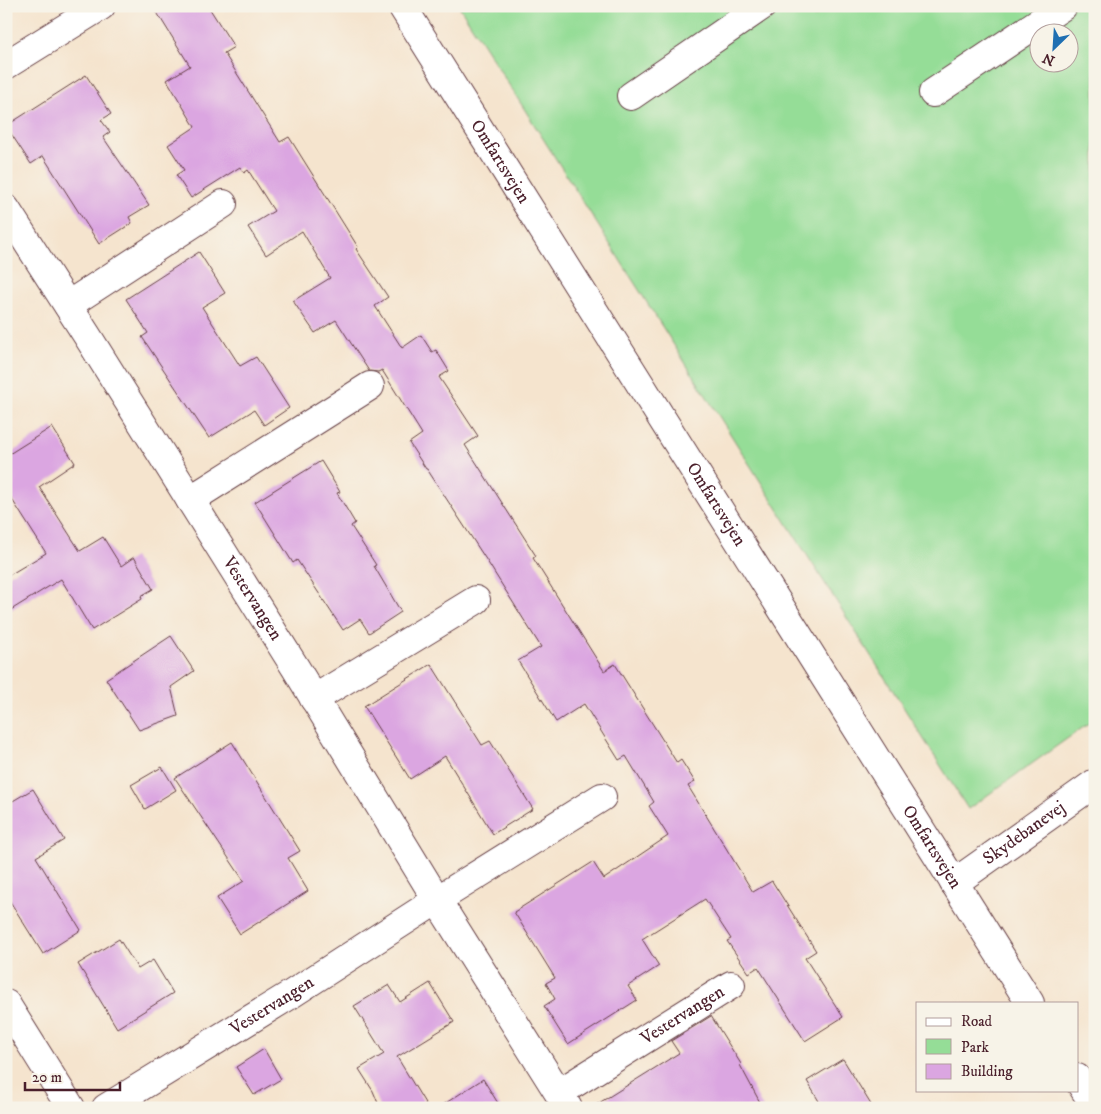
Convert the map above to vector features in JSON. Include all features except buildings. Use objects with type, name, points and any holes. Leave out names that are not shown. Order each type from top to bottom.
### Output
[{"type":"street","points":[[6,65],[102,6]]},
{"type":"street","name":"Omfartsvejen","points":[[402,6],[1029,1002]]},
{"type":"street","points":[[631,96],[762,6]]},
{"type":"street","points":[[933,93],[1063,6]]},
{"type":"street","points":[[68,305],[223,204]]},
{"type":"street","name":"Vestervangen","points":[[6,210],[68,305],[563,1100],[731,985]]},
{"type":"street","points":[[190,500],[370,386]]},
{"type":"street","points":[[314,699],[476,600]]},
{"type":"street","name":"Skydebanevej","points":[[954,883],[1095,783]]},
{"type":"street","name":"Vestervangen","points":[[106,1108],[290,995],[602,797]]},
{"type":"street","points":[[6,1004],[71,1108]]},
{"type":"street","points":[[1078,1080],[1095,1106]]},
{"type":"green space","points":[[459,6],[806,6],[814,17],[828,6],[1095,6],[1095,719],[968,809]]}]
